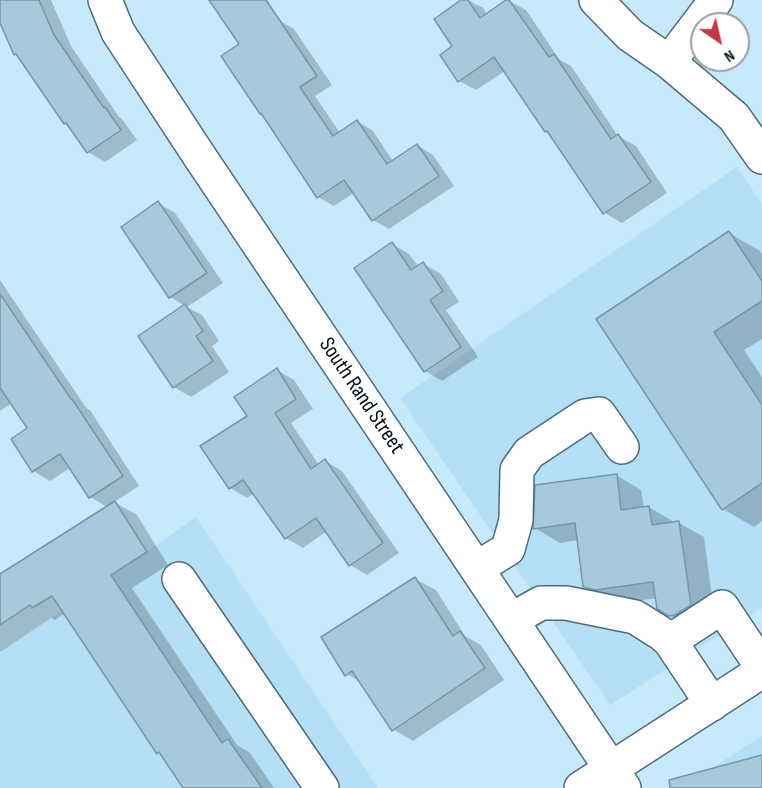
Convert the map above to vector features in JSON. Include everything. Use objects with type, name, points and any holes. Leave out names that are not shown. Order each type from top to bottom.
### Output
[{"type":"street","name":"South Rand Street","points":[[105,0],[118,32],[617,778]]},
{"type":"street","points":[[596,0],[630,35],[669,62],[734,117],[762,158]]},
{"type":"street","points":[[669,62],[716,0]]},
{"type":"street","points":[[477,568],[508,549],[516,520],[517,470],[529,453],[585,416],[599,414],[622,447]]},
{"type":"street","points":[[178,579],[322,788]]},
{"type":"street","points":[[511,620],[541,603],[566,603],[635,617],[670,641],[711,704]]},
{"type":"street","points":[[581,788],[617,778],[711,704],[762,669],[722,608],[670,641]]},
{"type":"shaded area","points":[[737,167],[762,204],[762,608],[610,705],[400,398]]},
{"type":"shaded area","points":[[196,517],[378,788],[0,788],[0,651],[59,613]]},
{"type":"shaded area","points":[[762,736],[762,788],[681,788]]},
{"type":"building","points":[[0,0],[39,0],[54,35],[121,130],[87,153],[16,54],[14,55],[0,23]]},
{"type":"building","points":[[209,0],[266,0],[317,76],[300,87],[333,136],[357,120],[387,164],[417,144],[439,176],[372,221],[344,180],[317,198],[221,56],[239,44]]},
{"type":"building","points":[[461,0],[468,0],[480,18],[509,0],[549,57],[554,54],[611,139],[618,134],[651,182],[603,214],[494,57],[458,82],[440,55],[452,46],[434,19]]},
{"type":"building","points":[[158,201],[207,273],[169,298],[121,227]]},
{"type":"building","points":[[729,231],[762,281],[762,301],[714,332],[762,405],[762,483],[722,510],[596,319]]},
{"type":"building","points":[[392,242],[411,270],[423,262],[443,291],[430,300],[461,347],[424,372],[354,268]]},
{"type":"building","points":[[0,294],[123,476],[89,498],[60,454],[32,472],[11,439],[27,428],[0,388]]},
{"type":"building","points":[[185,304],[203,331],[196,336],[213,361],[173,388],[138,336]]},
{"type":"building","points":[[277,368],[296,399],[275,413],[311,469],[325,459],[383,543],[349,566],[316,518],[285,539],[243,480],[229,489],[200,446],[247,416],[234,397]]},
{"type":"building","points":[[617,474],[621,510],[649,506],[652,525],[679,521],[691,605],[675,615],[669,616],[657,609],[653,582],[595,590],[583,587],[575,523],[533,529],[535,485]]},
{"type":"building","points":[[115,501],[147,552],[111,575],[222,743],[228,739],[262,788],[183,788],[159,752],[157,754],[52,596],[32,608],[30,605],[0,625],[0,574]]},
{"type":"building","points":[[415,577],[453,636],[460,631],[485,668],[392,731],[352,671],[345,676],[321,637]]},
{"type":"building","points":[[762,755],[762,788],[670,788],[669,780]]}]
